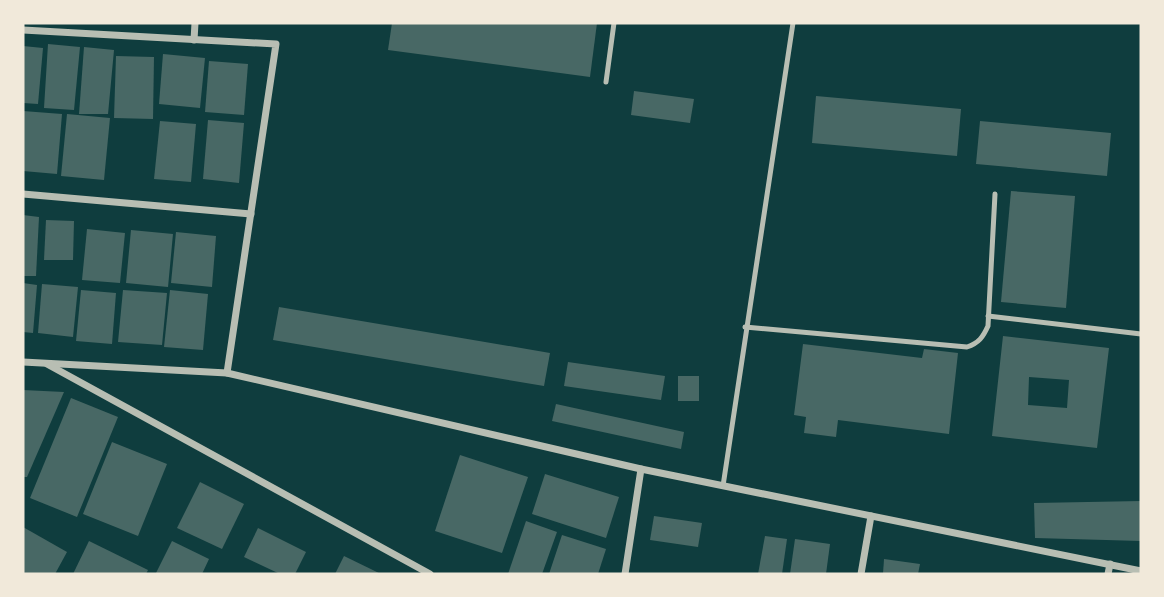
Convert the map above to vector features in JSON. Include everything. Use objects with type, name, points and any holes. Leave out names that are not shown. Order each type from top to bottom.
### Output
[{"type":"street","points":[[194,40],[195,23]]},
{"type":"street","points":[[23,30],[276,44],[227,373]]},
{"type":"street","points":[[23,194],[251,214]]},
{"type":"street","points":[[23,362],[227,373],[641,470],[1141,571]]},
{"type":"street","points":[[44,362],[430,574]]},
{"type":"street","points":[[625,574],[641,470]]},
{"type":"street","points":[[861,574],[871,516]]},
{"type":"street","points":[[1108,574],[1110,564]]},
{"type":"lane","points":[[606,82],[614,23]]},
{"type":"lane","points":[[723,486],[793,23]]},
{"type":"lane","points":[[745,327],[967,346],[976,344],[982,339],[988,326],[995,194]]},
{"type":"lane","points":[[988,316],[1141,334]]},
{"type":"building","points":[[392,23],[597,23],[590,77],[388,50]]},
{"type":"building","points":[[48,44],[80,47],[74,110],[44,108]]},
{"type":"building","points":[[23,46],[43,48],[38,104],[23,103]]},
{"type":"building","points":[[84,47],[114,50],[108,114],[79,114]]},
{"type":"building","points":[[163,54],[205,58],[200,108],[159,104]]},
{"type":"building","points":[[116,56],[154,57],[153,119],[114,118]]},
{"type":"building","points":[[209,61],[248,64],[244,115],[205,112]]},
{"type":"building","points":[[634,91],[694,99],[690,123],[631,115]]},
{"type":"building","points":[[816,96],[961,109],[957,156],[812,143]]},
{"type":"building","points":[[23,111],[62,114],[57,174],[23,171]]},
{"type":"building","points":[[67,114],[110,118],[104,180],[61,176]]},
{"type":"building","points":[[208,120],[244,123],[239,183],[203,179]]},
{"type":"building","points":[[160,121],[196,124],[191,182],[154,179]]},
{"type":"building","points":[[980,121],[1111,133],[1107,176],[976,164]]},
{"type":"building","points":[[1011,191],[1075,196],[1066,308],[1001,302]]},
{"type":"building","points":[[23,215],[39,217],[36,276],[23,276]]},
{"type":"building","points":[[46,220],[74,221],[73,260],[44,260]]},
{"type":"building","points":[[87,229],[125,233],[120,283],[82,280]]},
{"type":"building","points":[[131,230],[173,234],[168,287],[126,283]]},
{"type":"building","points":[[176,232],[216,236],[212,287],[171,283]]},
{"type":"building","points":[[23,283],[37,285],[33,333],[23,332]]},
{"type":"building","points":[[42,284],[78,287],[73,337],[38,333]]},
{"type":"building","points":[[81,290],[116,293],[112,344],[76,341]]},
{"type":"building","points":[[123,290],[167,293],[162,345],[118,342]]},
{"type":"building","points":[[170,290],[208,294],[203,350],[164,347]]},
{"type":"building","points":[[279,307],[550,353],[544,386],[273,340]]},
{"type":"building","points":[[1003,336],[1109,348],[1097,448],[992,436]],"holes":[[[1029,377],[1069,380],[1067,408],[1028,405]]]},
{"type":"building","points":[[803,344],[922,358],[924,349],[958,353],[949,434],[838,420],[836,437],[804,433],[806,417],[794,415]]},
{"type":"building","points":[[568,362],[665,376],[661,400],[564,386]]},
{"type":"building","points":[[678,376],[699,376],[699,401],[678,401]]},
{"type":"building","points":[[23,390],[64,392],[27,477],[23,477]]},
{"type":"building","points":[[71,398],[118,417],[77,517],[30,498]]},
{"type":"building","points":[[556,404],[684,432],[681,449],[552,421]]},
{"type":"building","points":[[112,442],[167,464],[138,536],[83,514]]},
{"type":"building","points":[[460,455],[528,477],[502,553],[435,531]]},
{"type":"building","points":[[545,474],[619,497],[606,538],[532,514]]},
{"type":"building","points":[[200,482],[244,504],[222,549],[177,528]]},
{"type":"building","points":[[1141,501],[1141,541],[1035,538],[1034,503]]},
{"type":"building","points":[[654,516],[702,523],[698,547],[650,540]]},
{"type":"building","points":[[526,521],[557,532],[542,574],[508,574]]},
{"type":"building","points":[[23,527],[67,552],[55,574],[23,574]]},
{"type":"building","points":[[258,528],[306,552],[295,574],[280,574],[244,557]]},
{"type":"building","points":[[562,535],[606,549],[598,574],[549,574]]},
{"type":"building","points":[[765,536],[787,539],[782,574],[758,574]]},
{"type":"building","points":[[795,539],[830,544],[826,574],[790,574]]},
{"type":"building","points":[[89,541],[148,570],[146,574],[73,574]]},
{"type":"building","points":[[172,541],[209,559],[202,574],[156,573]]},
{"type":"building","points":[[344,556],[381,574],[335,574]]},
{"type":"building","points":[[884,559],[920,564],[918,574],[883,574]]}]
